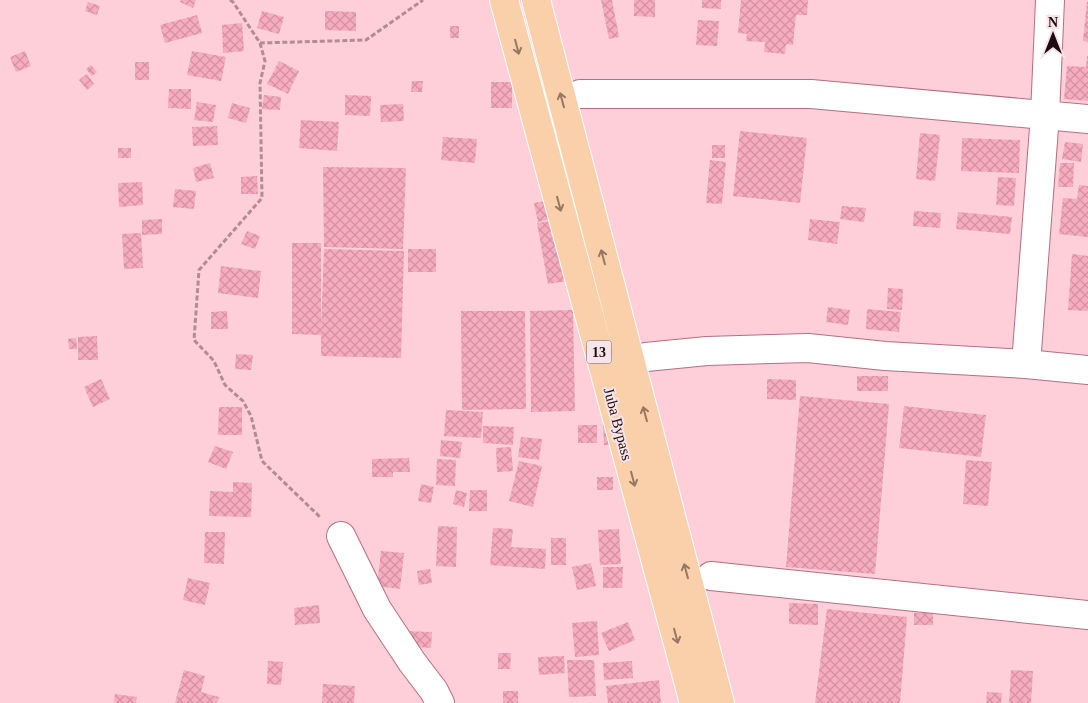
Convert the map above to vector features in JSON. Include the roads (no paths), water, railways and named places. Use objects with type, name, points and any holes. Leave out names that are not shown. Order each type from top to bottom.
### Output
[{"type":"main road","name":"Juba Bypass","points":[[504,0],[694,703]]},
{"type":"main road","name":"Juba Bypass","points":[[536,0],[720,703]]},
{"type":"street","points":[[1026,364],[1046,115],[1050,0]]},
{"type":"street","points":[[580,94],[811,94],[1088,119]]},
{"type":"street","points":[[646,357],[707,351],[808,348],[885,356],[1026,364],[1088,370]]},
{"type":"street","points":[[340,536],[378,609],[412,662],[434,691],[440,703]]},
{"type":"street","points":[[711,576],[1088,615]]}]
